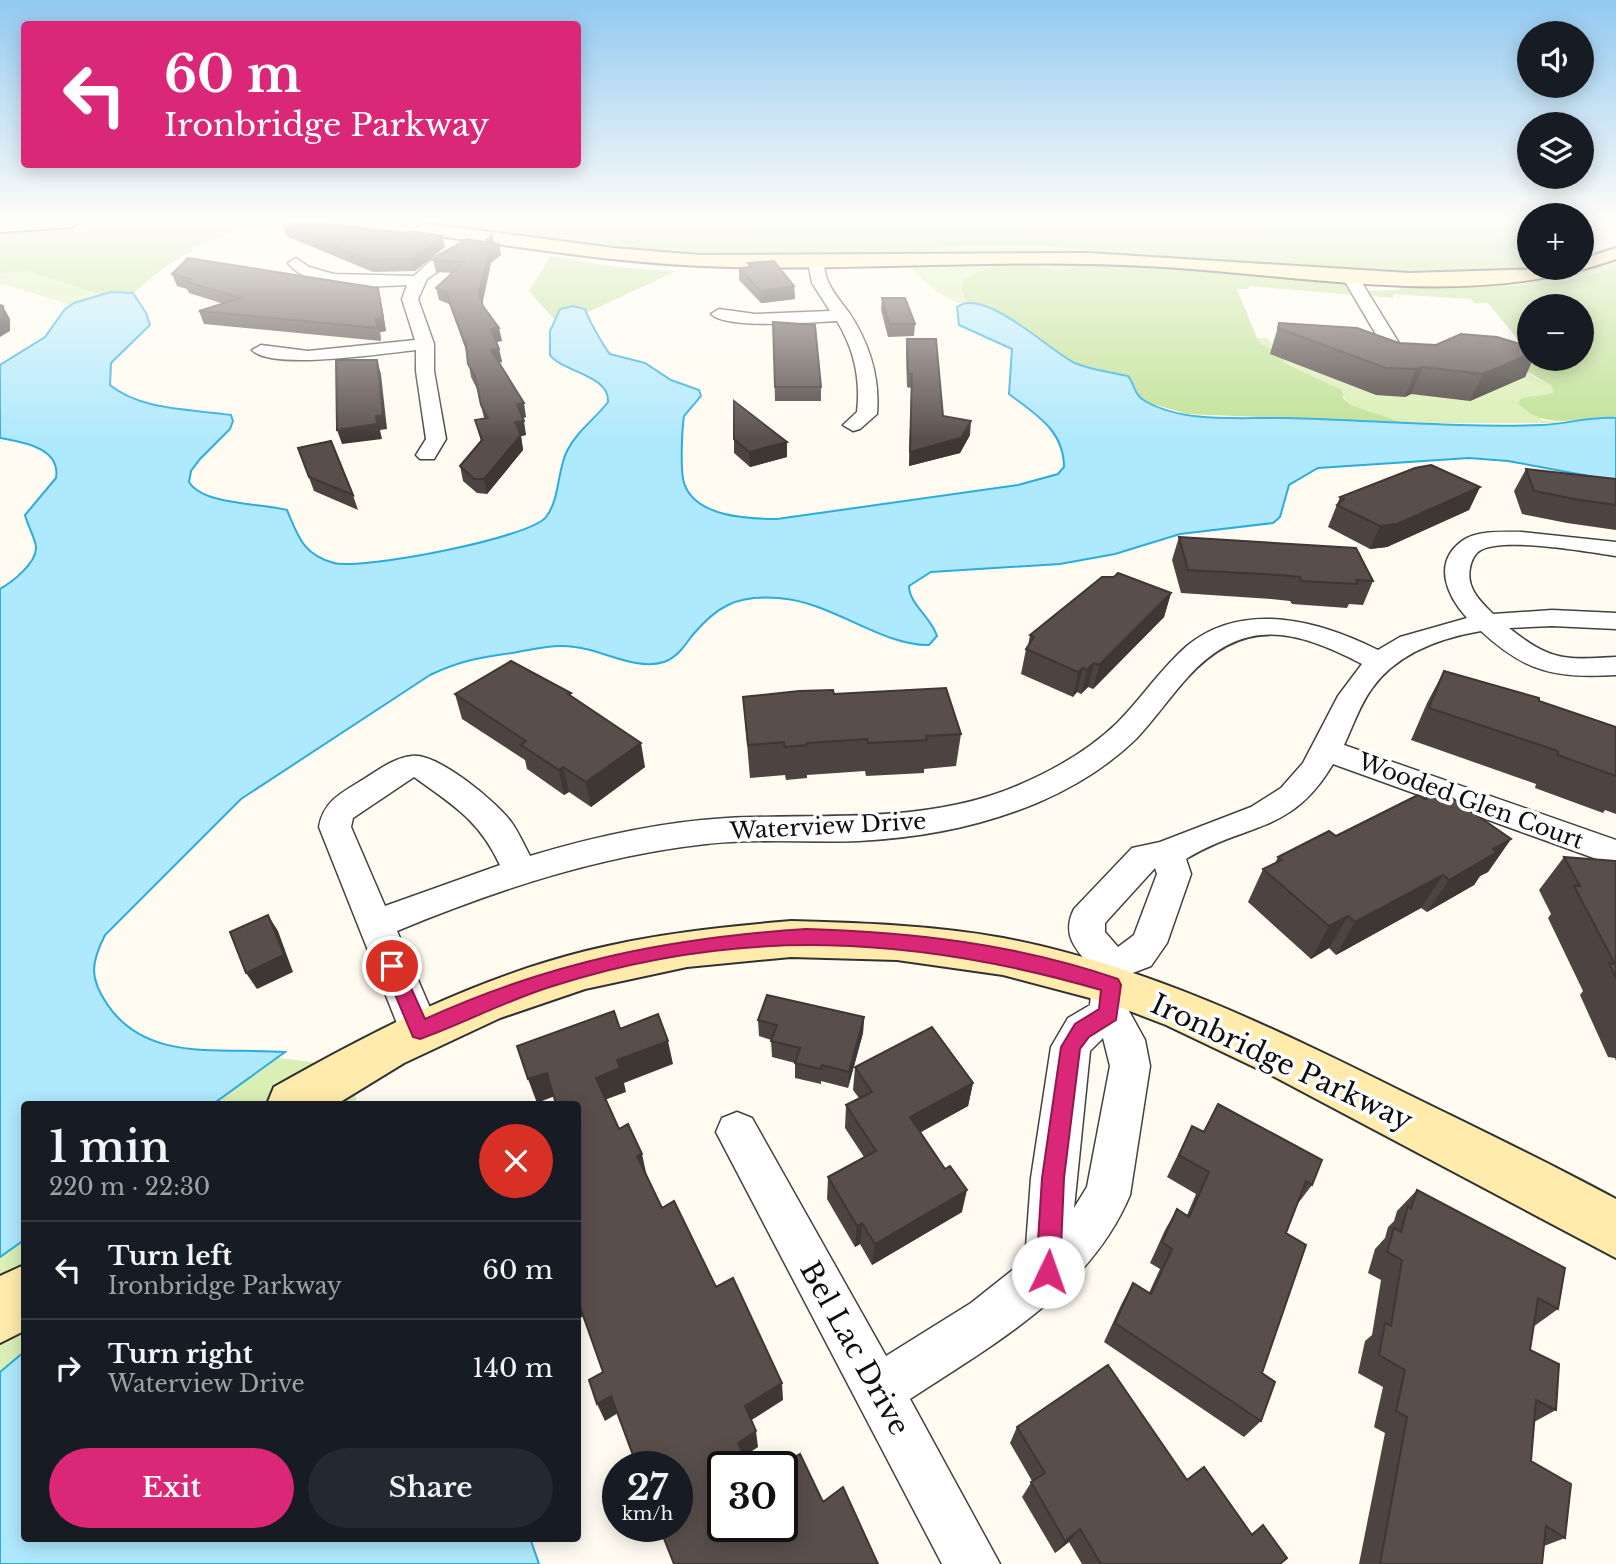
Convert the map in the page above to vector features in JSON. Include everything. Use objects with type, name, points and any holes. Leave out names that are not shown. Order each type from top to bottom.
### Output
[{"type":"street","points":[[412,295],[410,299],[425,344],[425,371],[436,439],[427,456]]},
{"type":"street","points":[[826,295],[842,316],[865,364],[869,383],[867,414],[853,425]]},
{"type":"street","points":[[1361,295],[1390,343]]},
{"type":"street","points":[[719,314],[755,319],[842,316]]},
{"type":"street","points":[[261,350],[308,356],[425,344]]},
{"type":"street","points":[[1616,550],[1510,540],[1472,545],[1459,562],[1459,590],[1488,621],[1542,663],[1566,668],[1616,666]]},
{"type":"street","points":[[878,1390],[988,1320],[1048,1272],[1081,1238],[1108,1195],[1130,1066],[1111,988],[1087,937],[1087,919],[1144,857],[1167,854],[1183,843],[1266,816],[1293,795],[1314,772],[1363,680],[1381,663],[1427,634],[1488,621],[1572,618],[1616,621]]},
{"type":"street","name":"Waterview Drive","points":[[375,925],[447,895],[520,871],[625,845],[705,832],[783,827],[859,829],[920,823],[1005,803],[1068,774],[1101,752],[1128,729],[1147,704],[1209,643],[1243,629],[1266,627],[1310,633],[1340,642],[1381,663]]},
{"type":"street","name":"Wooded Glen Court","points":[[1326,750],[1616,853]]},
{"type":"street","points":[[420,1031],[335,827],[337,815],[347,804],[405,768],[424,769],[481,809],[501,832],[520,871]]},
{"type":"street","points":[[1048,1272],[1053,1178],[1071,1047],[1111,988],[1149,943],[1174,874],[1167,854]]},
{"type":"street","name":"Ironbridge Parkway","points":[[297,1101],[331,1079],[464,1010],[561,975],[664,951],[744,940],[806,937],[880,939],[954,947],[1030,961],[1241,1037],[1542,1187],[1616,1230]]},
{"type":"street","name":"Bel Lac Drive","points":[[737,1132],[972,1564]]},
{"type":"street","name":"Ironbridge Parkway","points":[[1542,1187],[1616,1214]]},
{"type":"street","points":[[0,1313],[21,1296]]},
{"type":"green space","points":[[39,295],[96,295],[71,305]]},
{"type":"green space","points":[[533,295],[625,295],[586,313],[585,309],[557,314],[555,320]]},
{"type":"green space","points":[[943,295],[964,295],[968,303],[960,303]]},
{"type":"green space","points":[[964,295],[1239,295],[1261,344],[1279,352],[1285,363],[1342,390],[1343,398],[1351,405],[1404,423],[1187,414],[1146,402],[1137,395],[1128,376],[1075,363],[999,311],[968,303]]},
{"type":"green space","points":[[1372,295],[1393,295],[1393,298],[1373,296]]},
{"type":"green space","points":[[1408,295],[1517,295],[1517,338],[1488,303],[1475,303],[1470,299]]},
{"type":"green space","points":[[1594,295],[1616,295],[1616,418],[1552,420],[1540,418],[1518,403],[1522,398],[1553,393],[1552,386],[1527,371],[1594,371]]},
{"type":"green space","points":[[1257,338],[1268,338],[1271,343],[1517,358],[1517,371],[1530,371],[1529,374],[1552,386],[1553,393],[1535,396],[1541,420],[1562,423],[1404,423],[1351,405],[1332,385],[1285,363],[1279,352],[1261,344]]},
{"type":"green space","points":[[278,1058],[355,1067],[356,1101],[217,1101]]},
{"type":"green space","points":[[21,1242],[21,1354],[0,1372],[0,1257]]},
{"type":"water","points":[[101,295],[134,295],[150,325],[111,363],[110,385],[123,394],[152,404],[231,415],[233,421],[230,429],[200,459],[191,471],[189,482],[196,490],[219,499],[287,510],[308,550],[334,563],[377,562],[445,551],[510,534],[546,517],[554,502],[567,451],[608,402],[607,393],[594,380],[564,366],[550,355],[550,331],[560,309],[573,306],[585,309],[610,354],[645,363],[671,380],[699,390],[701,396],[684,416],[684,483],[699,503],[738,517],[777,519],[1018,485],[1058,474],[1064,467],[1063,454],[1053,433],[1038,416],[1009,394],[1012,349],[959,325],[957,307],[969,303],[983,305],[1000,313],[1075,363],[1128,376],[1136,392],[1145,401],[1178,413],[1214,418],[1478,425],[1542,425],[1616,418],[1616,481],[1508,461],[1469,458],[1318,468],[1289,485],[1280,517],[1273,523],[1180,534],[1115,554],[1060,564],[931,572],[909,586],[913,599],[937,636],[929,645],[893,638],[798,601],[751,598],[728,605],[709,617],[679,652],[664,662],[642,664],[567,646],[470,660],[430,675],[241,799],[105,935],[97,954],[94,970],[101,994],[124,1023],[143,1036],[188,1049],[285,1052],[217,1101],[21,1101],[21,1242],[0,1257],[0,589],[17,577],[35,553],[36,544],[25,515],[56,478],[56,468],[52,459],[38,448],[0,438],[0,365],[45,337],[65,309],[74,303]]},
{"type":"water","points":[[21,1354],[21,1542],[531,1542],[539,1564],[0,1564],[0,1372]]},
{"type":"building","points":[[231,295],[379,295],[383,318],[376,319],[377,328],[199,311],[241,298]]},
{"type":"building","points":[[447,295],[480,295],[483,306],[499,328],[491,329],[499,349],[491,350],[524,403],[517,404],[524,421],[515,422],[521,435],[484,479],[474,479],[460,466],[482,440],[475,420],[488,418],[481,405],[475,376],[468,364],[466,346]]},
{"type":"building","points":[[882,298],[905,298],[915,324],[889,324]]},
{"type":"building","points":[[0,305],[3,306],[3,318],[0,320]]},
{"type":"building","points":[[773,322],[815,325],[821,387],[775,387]]},
{"type":"building","points":[[1279,323],[1357,328],[1399,343],[1436,345],[1461,334],[1497,337],[1517,343],[1517,360],[1483,374],[1423,367],[1386,368],[1278,328]]},
{"type":"building","points":[[907,339],[936,339],[943,416],[971,421],[961,438],[910,452],[912,374],[908,374]]},
{"type":"building","points":[[336,360],[377,360],[383,415],[376,416],[377,424],[337,430]]},
{"type":"building","points":[[734,401],[787,442],[749,452],[734,439]]},
{"type":"building","points":[[331,441],[353,495],[309,477],[298,448]]},
{"type":"building","points":[[1431,465],[1480,487],[1397,524],[1380,526],[1337,505],[1344,499],[1340,497],[1415,468]]},
{"type":"building","points":[[1526,469],[1616,479],[1616,505],[1534,491]]},
{"type":"building","points":[[1179,537],[1356,548],[1373,581],[1356,580],[1357,584],[1301,581],[1300,577],[1280,575],[1188,570]]},
{"type":"building","points":[[1118,573],[1171,593],[1099,665],[1094,663],[1087,670],[1083,668],[1078,672],[1026,649],[1034,637],[1030,635],[1102,577],[1114,577]]},
{"type":"building","points":[[511,661],[571,693],[568,694],[641,743],[586,782],[563,767],[559,770],[521,745],[526,741],[455,694]]},
{"type":"building","points":[[1444,671],[1539,698],[1539,701],[1616,727],[1616,776],[1558,755],[1558,751],[1429,708]]},
{"type":"building","points":[[946,688],[961,734],[926,736],[927,740],[868,743],[867,739],[785,747],[784,742],[748,745],[743,697],[799,691],[833,690],[834,694]]},
{"type":"building","points":[[1442,791],[1511,839],[1493,849],[1497,852],[1449,880],[1443,875],[1355,922],[1348,916],[1329,926],[1263,869],[1282,860],[1278,857],[1329,831],[1336,836],[1418,795],[1425,799]]},
{"type":"building","points":[[1564,857],[1616,861],[1616,978],[1609,963],[1615,964],[1574,886],[1580,886]]},
{"type":"building","points":[[268,915],[284,955],[246,973],[230,932]]},
{"type":"building","points":[[767,995],[864,1017],[849,1072],[822,1065],[821,1069],[795,1063],[800,1048],[771,1041],[777,1025],[758,1020]]},
{"type":"building","points":[[614,1011],[620,1029],[658,1014],[668,1041],[617,1060],[620,1068],[596,1078],[619,1129],[628,1124],[642,1154],[637,1156],[662,1208],[674,1201],[716,1287],[733,1278],[782,1383],[745,1406],[756,1431],[738,1443],[742,1451],[707,1451],[707,1542],[798,1542],[800,1454],[823,1502],[843,1487],[878,1564],[674,1564],[665,1542],[693,1542],[693,1451],[631,1451],[611,1396],[597,1404],[589,1380],[603,1372],[581,1310],[581,1101],[555,1101],[547,1073],[528,1079],[517,1046]]},
{"type":"building","points":[[932,1027],[973,1083],[910,1117],[945,1169],[950,1166],[967,1190],[875,1244],[862,1223],[857,1226],[828,1177],[876,1151],[846,1105],[872,1092],[855,1067]]},
{"type":"building","points":[[1218,1104],[1322,1160],[1312,1185],[1306,1181],[1286,1233],[1306,1245],[1262,1373],[1275,1382],[1261,1421],[1115,1323],[1133,1283],[1151,1294],[1172,1249],[1162,1242],[1177,1209],[1189,1217],[1209,1172],[1179,1155],[1192,1126],[1204,1132]]},
{"type":"building","points":[[1417,1190],[1565,1268],[1558,1309],[1538,1298],[1530,1350],[1559,1364],[1556,1410],[1536,1400],[1531,1461],[1571,1484],[1565,1538],[1546,1526],[1542,1564],[1380,1564],[1407,1417],[1396,1411],[1405,1370],[1379,1355],[1385,1323],[1391,1326],[1402,1260],[1387,1252],[1394,1228],[1401,1232],[1408,1206],[1411,1209]]},
{"type":"building","points":[[1108,1365],[1187,1480],[1204,1467],[1252,1535],[1263,1525],[1287,1558],[1280,1564],[1101,1564],[1080,1529],[1065,1541],[1031,1482],[1045,1473],[1017,1427]]},
{"type":"route","points":[[392,966],[420,1031],[464,1010],[550,978],[620,959],[732,941],[806,937],[880,939],[954,947],[1030,961],[1112,985],[1109,1014],[1082,1030],[1071,1047],[1053,1178],[1048,1272]]}]
